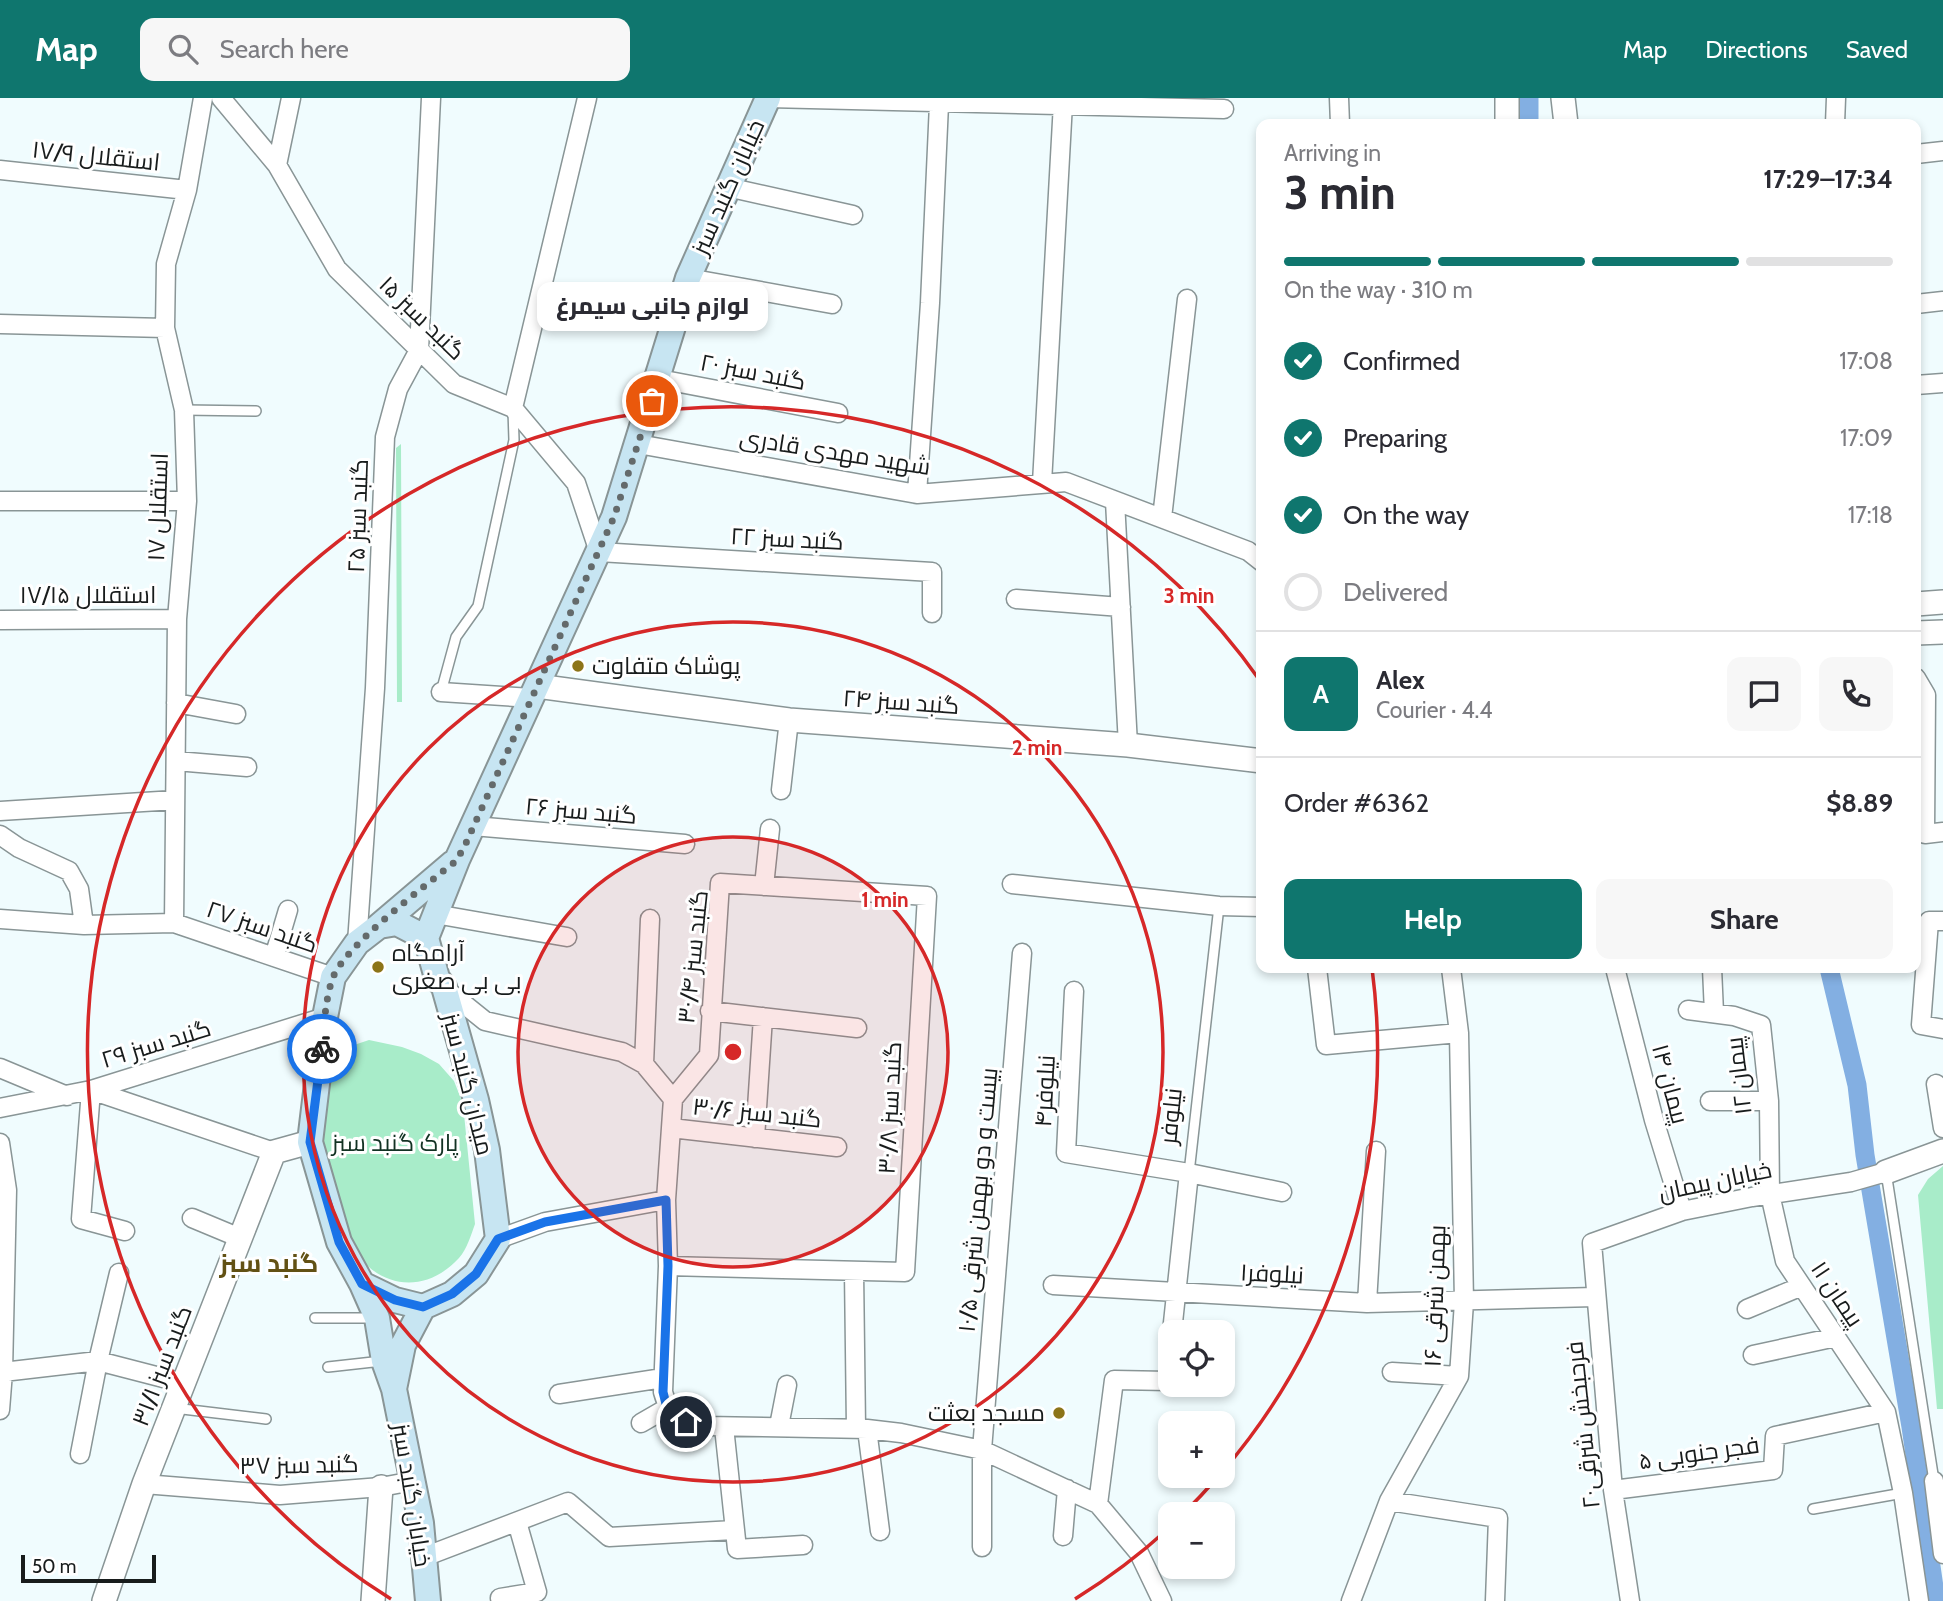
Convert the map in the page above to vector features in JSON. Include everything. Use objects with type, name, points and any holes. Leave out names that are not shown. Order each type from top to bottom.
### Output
[{"type":"main road","name":"خیابان گنبد سبز","points":[[426,938],[457,860],[614,517],[659,379],[688,278],[768,98]]},
{"type":"main road","name":"خیابان گنبد سبز","points":[[379,926],[457,860]]},
{"type":"main road","points":[[426,938],[397,923],[379,926],[357,943],[333,977],[325,1017],[310,1142],[339,1242],[362,1284],[395,1300],[423,1307],[452,1294],[476,1274],[498,1239]]},
{"type":"main road","name":"میدان گنبد سبز","points":[[426,938],[437,978],[444,988],[476,1100],[487,1150],[498,1239]]},
{"type":"main road","name":"خیابان گنبد سبز","points":[[362,1284],[377,1318],[384,1361],[394,1389],[412,1482],[428,1601]]},
{"type":"main road","name":"خیابان گنبد سبز","points":[[394,1389],[403,1345],[423,1307]]},
{"type":"street","name":"استقلال ۱۷","points":[[174,923],[177,619],[187,501],[184,410],[165,328],[166,264],[187,190],[203,98]]},
{"type":"street","name":"گنبد سبز ۱۵","points":[[221,98],[277,165],[337,269],[454,384],[513,408],[576,483],[599,552]]},
{"type":"street","points":[[277,165],[291,98]]},
{"type":"street","name":"گنبد سبز ۲۵","points":[[357,943],[375,688],[385,437],[398,389],[419,350],[431,98]]},
{"type":"street","points":[[513,408],[587,98]]},
{"type":"street","points":[[768,98],[939,104],[1063,103],[1224,109]]},
{"type":"street","points":[[1339,98],[1340,119]]},
{"type":"street","points":[[1507,98],[1507,119]]},
{"type":"street","points":[[1563,98],[1565,119]]},
{"type":"street","points":[[1835,119],[1836,98]]},
{"type":"street","points":[[1042,483],[1063,103]]},
{"type":"street","points":[[917,494],[930,303],[939,104]]},
{"type":"street","points":[[1921,153],[1943,151]]},
{"type":"street","name":"استقلال ۱۷/۹","points":[[0,170],[187,190]]},
{"type":"street","points":[[727,187],[853,215]]},
{"type":"street","points":[[688,278],[832,304]]},
{"type":"street","points":[[1162,518],[1186,299]]},
{"type":"street","points":[[1921,303],[1943,301]]},
{"type":"street","points":[[0,324],[165,328]]},
{"type":"street","name":"گنبد سبز ۲۰","points":[[659,379],[838,413]]},
{"type":"street","points":[[1921,385],[1943,383]]},
{"type":"street","name":"شهید مهدی قادری","points":[[638,444],[917,494],[1066,482],[1248,551],[1256,557]]},
{"type":"street","points":[[1115,500],[1128,745]]},
{"type":"street","points":[[0,501],[187,501]]},
{"type":"street","name":"گنبد سبز ۲۲","points":[[599,552],[932,572],[932,613]]},
{"type":"street","points":[[1016,599],[1121,607]]},
{"type":"street","points":[[1921,604],[1943,602]]},
{"type":"street","name":"استقلال ۱۷/۱۵","points":[[0,620],[177,619]]},
{"type":"street","points":[[1921,633],[1943,632]]},
{"type":"street","points":[[1921,686],[1926,695],[1934,833]]},
{"type":"street","points":[[440,692],[535,692]]},
{"type":"street","name":"گنبد سبز ۲۴","points":[[535,692],[789,720],[1128,745],[1256,760]]},
{"type":"street","points":[[176,704],[236,714]]},
{"type":"street","points":[[781,790],[789,720]]},
{"type":"street","points":[[176,761],[247,767]]},
{"type":"street","points":[[0,811],[175,800]]},
{"type":"street","name":"گنبد سبز ۲۶","points":[[473,826],[685,844]]},
{"type":"street","points":[[764,886],[770,830]]},
{"type":"street","points":[[0,835],[19,848],[69,871],[79,889],[84,925]]},
{"type":"street","name":"گنبد سبز ۳۰/۴","points":[[673,1100],[709,1055],[720,883],[927,896]]},
{"type":"street","points":[[1012,884],[1219,906],[1256,907]]},
{"type":"street","name":"گنبد سبز ۳۰/۸","points":[[854,1271],[905,1272],[927,896]]},
{"type":"street","points":[[274,957],[288,910]]},
{"type":"street","points":[[435,914],[567,937]]},
{"type":"street","points":[[0,919],[84,925],[174,923]]},
{"type":"street","points":[[644,1064],[650,919]]},
{"type":"street","points":[[1943,921],[1929,921],[1922,1025],[1943,1029]]},
{"type":"street","name":"گنبد سبز ۲۷","points":[[174,923],[333,977]]},
{"type":"street","name":"بیست و دو بهمن شرقی ۱۰/۵","points":[[982,1547],[982,1450],[1022,953]]},
{"type":"street","points":[[1318,973],[1325,1045],[1459,1033]]},
{"type":"street","name":"بهمن شرقی ۱۶","points":[[1350,1601],[1389,1501],[1459,1376],[1464,1302],[1459,1033],[1452,973]]},
{"type":"street","name":"پیمان ۱۴","points":[[1616,973],[1654,1120],[1682,1211]]},
{"type":"street","points":[[1712,973],[1714,1013]]},
{"type":"street","points":[[444,988],[485,1021],[622,1052],[644,1064],[673,1100],[666,1200],[668,1266],[663,1392],[667,1408],[686,1422],[706,1426],[862,1429],[982,1450],[1098,1504],[1139,1553],[1162,1601]]},
{"type":"street","name":"نیلوفر۴","points":[[1074,992],[1066,1153],[1189,1173]]},
{"type":"street","name":"پیمان ۱۲","points":[[1688,1010],[1734,1016],[1761,1025],[1769,1101],[1770,1194]]},
{"type":"street","points":[[710,1011],[857,1028]]},
{"type":"street","name":"گنبد سبز ۲۹","points":[[0,1108],[91,1090],[325,1017]]},
{"type":"street","points":[[755,1138],[763,1017]]},
{"type":"street","points":[[0,1068],[67,1096]]},
{"type":"street","points":[[1936,1084],[1943,1128]]},
{"type":"street","points":[[125,1231],[81,1219],[91,1090],[274,1152],[310,1142]]},
{"type":"street","points":[[1710,1101],[1769,1101]]},
{"type":"street","name":"گنبد سبز ۳۰/۶","points":[[671,1128],[837,1147]]},
{"type":"street","points":[[0,1143],[6,1190],[0,1410]]},
{"type":"street","points":[[1367,1303],[1376,1151]]},
{"type":"street","points":[[1882,1173],[1943,1151]]},
{"type":"street","name":"گنبد سبز ۳۱/۱","points":[[104,1601],[144,1484],[274,1152]]},
{"type":"street","points":[[1189,1173],[1282,1192]]},
{"type":"street","name":"نیلوفر","points":[[1173,1320],[1189,1173]]},
{"type":"street","name":"خیابان پیمان","points":[[1592,1243],[1682,1211],[1852,1182],[1882,1173]]},
{"type":"street","name":"پیمان ۱۱","points":[[1770,1194],[1785,1261],[1886,1412]]},
{"type":"street","points":[[498,1239],[545,1222],[666,1200]]},
{"type":"street","points":[[192,1218],[240,1238]]},
{"type":"street","name":"فرحبخش شرقی۲۰","points":[[1592,1243],[1613,1490],[1630,1601]]},
{"type":"street","points":[[668,1266],[854,1271],[862,1429],[880,1531]]},
{"type":"street","points":[[80,1454],[119,1273]]},
{"type":"street","name":"نیلوفر۱","points":[[1053,1285],[1367,1303],[1595,1297]]},
{"type":"street","points":[[1747,1309],[1802,1286]]},
{"type":"street","points":[[1752,1355],[1836,1337]]},
{"type":"street","points":[[3,1372],[98,1361],[183,1383]]},
{"type":"street","points":[[1391,1371],[1459,1376]]},
{"type":"street","points":[[559,1394],[663,1378]]},
{"type":"street","points":[[1098,1504],[1114,1380],[1158,1381]]},
{"type":"street","points":[[779,1426],[787,1385]]},
{"type":"street","points":[[641,1423],[667,1408]]},
{"type":"street","points":[[1886,1412],[1903,1493],[1919,1601]]},
{"type":"street","name":"فجر جنوبی ۵","points":[[1613,1490],[1773,1470],[1775,1436],[1886,1412]]},
{"type":"street","points":[[724,1427],[737,1549],[803,1545]]},
{"type":"street","points":[[1934,1481],[1943,1553]]},
{"type":"street","name":"گنبد سبز ۳۷","points":[[144,1484],[280,1495],[412,1482]]},
{"type":"street","points":[[373,1601],[381,1487]]},
{"type":"street","points":[[1063,1536],[1067,1489]]},
{"type":"street","points":[[1389,1501],[1499,1518],[1495,1601]]},
{"type":"street","points":[[424,1557],[568,1502],[609,1537],[734,1530]]},
{"type":"street","points":[[500,1598],[537,1592],[517,1522]]},
{"type":"lane","points":[[440,692],[456,637],[478,606],[513,440],[513,408]]},
{"type":"lane","points":[[184,410],[256,411]]},
{"type":"lane","name":"نیلوفر","points":[[1189,1173],[1219,906]]},
{"type":"lane","points":[[1882,1173],[1934,1481]]},
{"type":"lane","points":[[315,1318],[377,1318]]},
{"type":"lane","points":[[328,1367],[384,1361]]},
{"type":"lane","points":[[173,1408],[266,1419]]},
{"type":"lane","points":[[1813,1509],[1903,1493]]},
{"type":"green space","points":[[401,444],[402,702],[397,702],[396,448]]},
{"type":"green space","name":"پارک گنبد سبز","points":[[369,1040],[402,1047],[439,1064],[454,1081],[463,1104],[475,1224],[467,1246],[459,1258],[432,1278],[417,1282],[388,1279],[375,1272],[352,1247],[325,1157],[324,1112],[328,1086],[339,1050]]},
{"type":"green space","points":[[1943,1166],[1943,1409],[1937,1409],[1918,1195],[1928,1179]]},
{"type":"waterway","points":[[1529,98],[1529,119]]},
{"type":"waterway","points":[[1830,973],[1857,1085],[1865,1155],[1911,1427],[1936,1601]]},
{"type":"way so far","points":[[322,1049],[333,977],[357,943],[457,860],[466,843],[614,517],[652,401]]},
{"type":"place","name":"لوازم جانبی سیمرغ","points":[[652,401]]},
{"type":"place","name":"پوشاک متفاوت","points":[[578,666]]},
{"type":"place","name":"آرامگاه بی بی صغری","points":[[378,967]]},
{"type":"place","name":"مسجد بعثت","points":[[1059,1413]]},
{"type":"district","name":"گنبد سبز","points":[[269,1263]]},
{"type":"route","points":[[322,1049],[310,1142],[339,1242],[362,1284],[395,1300],[423,1307],[452,1294],[476,1274],[498,1239],[545,1222],[666,1200],[668,1266],[663,1392],[667,1408],[686,1422]]}]
